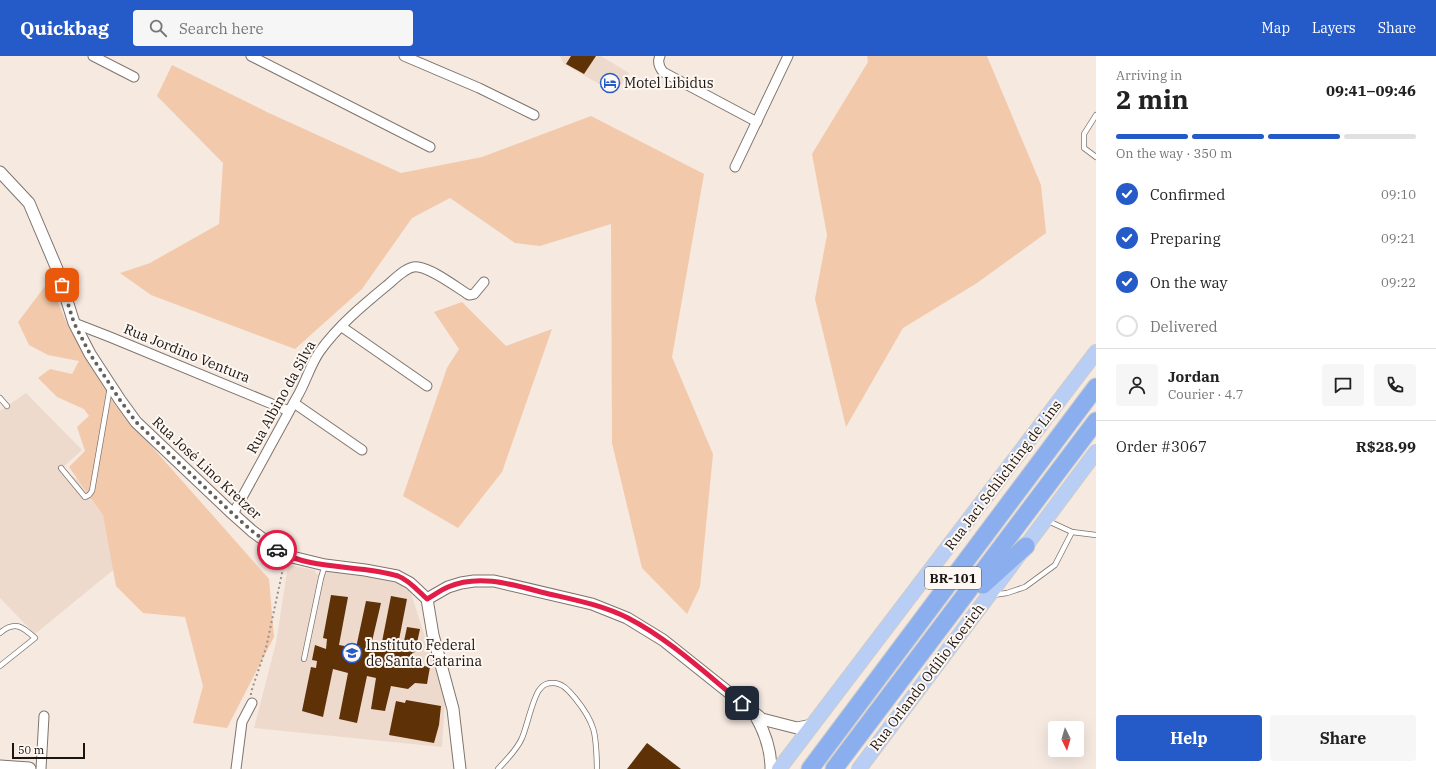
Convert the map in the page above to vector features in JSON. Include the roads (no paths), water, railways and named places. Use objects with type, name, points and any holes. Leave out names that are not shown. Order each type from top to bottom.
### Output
[{"type":"highway","name":"BR-101","points":[[810,769],[1096,387]]},
{"type":"highway","name":"BR-101","points":[[834,769],[1096,421]]},
{"type":"highway","points":[[951,615],[1026,546]]},
{"type":"main road","name":"Rua Jaci Schlichting de Lins","points":[[779,769],[1096,352]]},
{"type":"main road","name":"Rua Orlando Odílio Koerich","points":[[859,769],[1096,452]]},
{"type":"main road","points":[[0,767],[29,769]]},
{"type":"street","points":[[93,56],[134,77]]},
{"type":"street","points":[[251,56],[430,147]]},
{"type":"street","points":[[404,56],[478,88],[534,115]]},
{"type":"street","points":[[660,56],[660,68],[664,72],[757,122]]},
{"type":"street","points":[[735,167],[788,56]]},
{"type":"street","name":"Rua José Lino Kretzer","points":[[0,172],[29,203],[57,269],[74,323],[90,354],[110,386],[136,422],[233,514],[272,546],[286,555],[325,565],[398,576],[410,583],[427,599]]},
{"type":"street","name":"Rua Albino da Silva","points":[[233,514],[319,352],[360,308],[410,268],[418,267],[435,274],[469,295],[474,294],[484,282]]},
{"type":"street","name":"Rua Jordino Ventura","points":[[74,323],[291,407],[362,450]]},
{"type":"street","points":[[342,327],[428,386]]},
{"type":"street","points":[[460,769],[453,710],[433,635],[427,599],[448,587],[474,581],[494,581],[585,602],[608,610],[643,627],[663,640],[762,719],[797,728],[812,725]]},
{"type":"street","points":[[236,769],[242,722],[252,703]]},
{"type":"street","points":[[753,712],[766,736],[771,769]]},
{"type":"street","points":[[41,769],[44,716]]},
{"type":"lane","points":[[1096,115],[1084,134],[1084,148],[1096,157]]},
{"type":"lane","points":[[61,468],[85,497],[89,495],[92,491],[110,386]]},
{"type":"lane","points":[[0,398],[7,406]]},
{"type":"lane","points":[[1045,520],[1072,532],[1096,535]]},
{"type":"lane","points":[[988,595],[1007,594],[1026,588],[1034,582],[1055,565],[1072,532]]},
{"type":"lane","points":[[304,659],[320,578],[325,565]]},
{"type":"lane","points":[[0,633],[12,626],[20,626],[35,638],[0,666]]},
{"type":"lane","points":[[498,769],[517,748],[523,737],[539,690],[546,683],[555,683],[567,688],[586,712],[592,725],[596,740],[597,769]]},
{"type":"place","name":"Motel Libidus","points":[[610,83]]},
{"type":"place","name":"Instituto Federal de Santa Catarina","points":[[352,653]]}]
